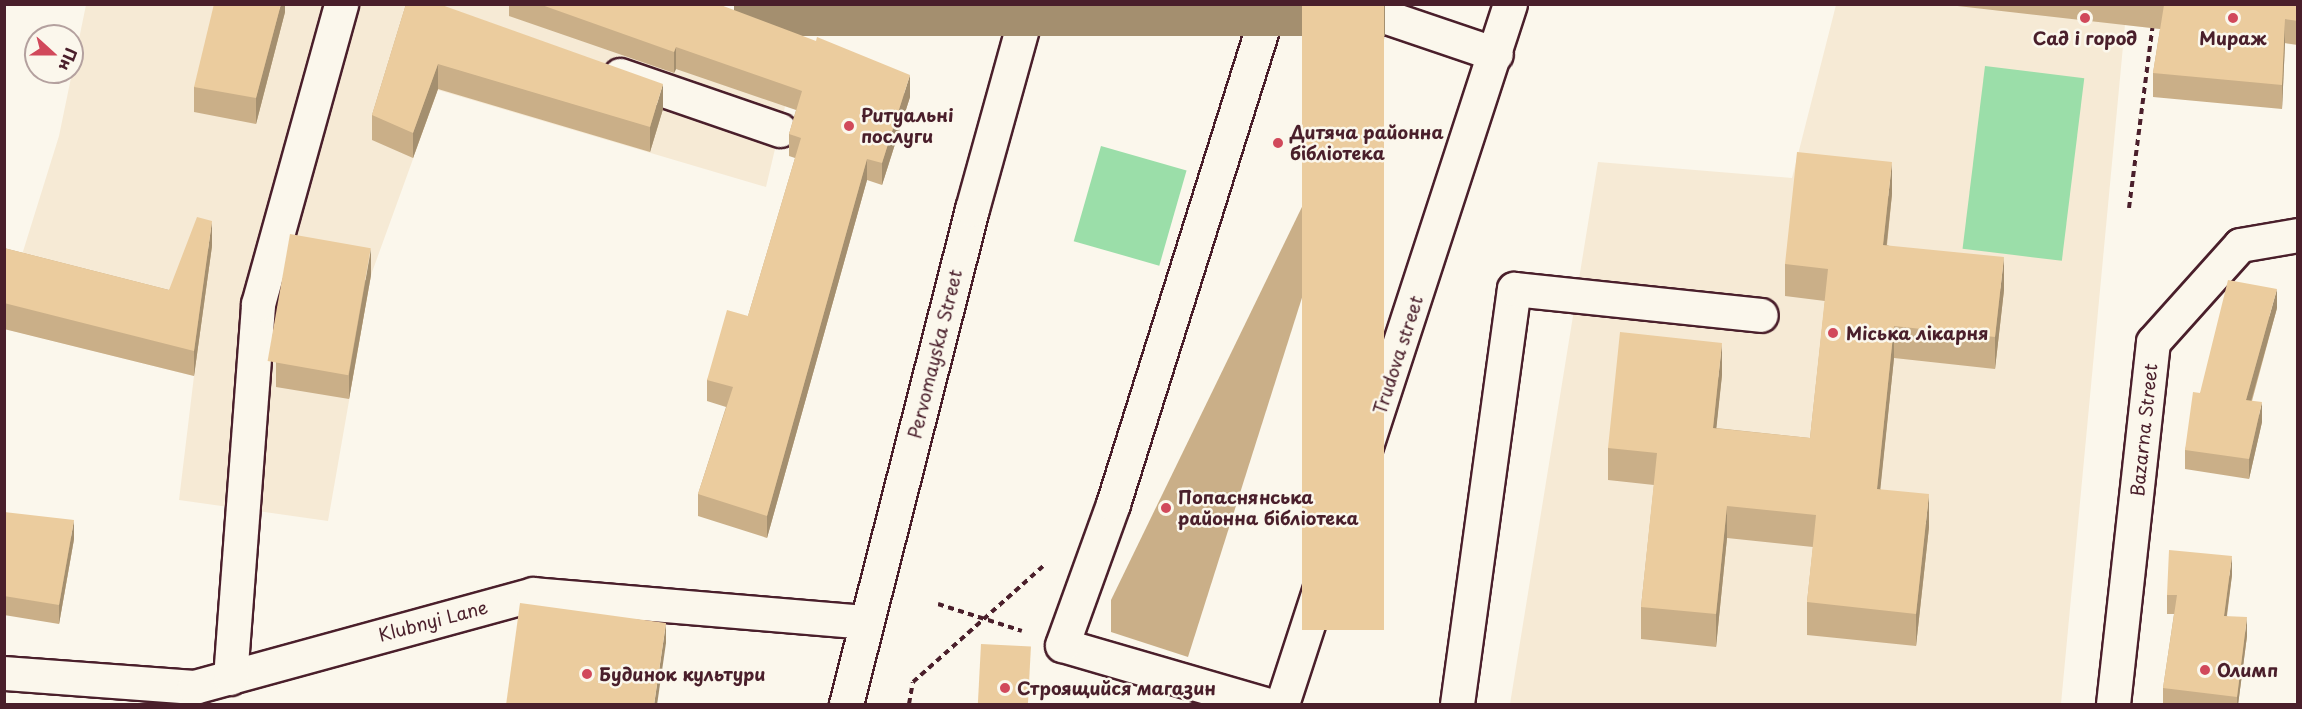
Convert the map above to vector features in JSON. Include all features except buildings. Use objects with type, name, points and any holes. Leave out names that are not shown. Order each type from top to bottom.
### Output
[{"type":"street","points":[[230,678],[258,304],[341,4]]},
{"type":"street","name":"Pervomayska Street","points":[[846,705],[972,209],[1029,4]]},
{"type":"street","points":[[1265,705],[1062,645],[1113,504],[1270,4]]},
{"type":"street","points":[[1348,4],[1496,54]]},
{"type":"street","name":"Trudova street","points":[[1281,705],[1496,54],[1510,4]]},
{"type":"street","points":[[588,63],[780,130]]},
{"type":"street","name":"Bazarna Street","points":[[2113,705],[2153,342],[2240,245],[2298,235]]},
{"type":"street","points":[[1457,705],[1514,289],[1761,315]]},
{"type":"street","name":"Klubnyi Lane","points":[[4,673],[193,696],[230,678],[533,594],[866,622]]},
{"type":"path","points":[[2129,208],[2154,13]]},
{"type":"path","points":[[909,705],[913,682],[1053,557]]},
{"type":"path","points":[[938,604],[1062,645]]},
{"type":"shaded area","points":[[86,5],[661,5],[797,56],[766,187],[438,90],[371,275],[328,521],[179,500],[194,376],[5,329],[4,272],[16,274],[59,136],[70,84],[84,84],[84,24],[82,24]]},
{"type":"shaded area","name":"Міська лікарня","points":[[1836,5],[2297,5],[2297,45],[2125,25],[2061,704],[1510,704],[1598,162],[1792,178]]},
{"type":"green space","points":[[1985,66],[2084,78],[2062,261],[1963,249]]},
{"type":"green space","points":[[1101,146],[1187,171],[1159,266],[1074,241]]},
{"type":"place","name":"Сад і город","points":[[2085,18]]},
{"type":"place","name":"Мираж","points":[[2233,18]]},
{"type":"place","name":"Ритуальні послуги","points":[[849,126]]},
{"type":"place","name":"Дитяча районна бібліотека","points":[[1278,143]]},
{"type":"place","name":"Міська лікарня","points":[[1833,333]]},
{"type":"place","name":"Попаснянська районна бібліотека","points":[[1166,508]]},
{"type":"place","name":"Олимп","points":[[2205,670]]},
{"type":"place","name":"Будинок культури","points":[[587,674]]},
{"type":"place","name":"Строящийся магазин","points":[[1005,688]]}]
